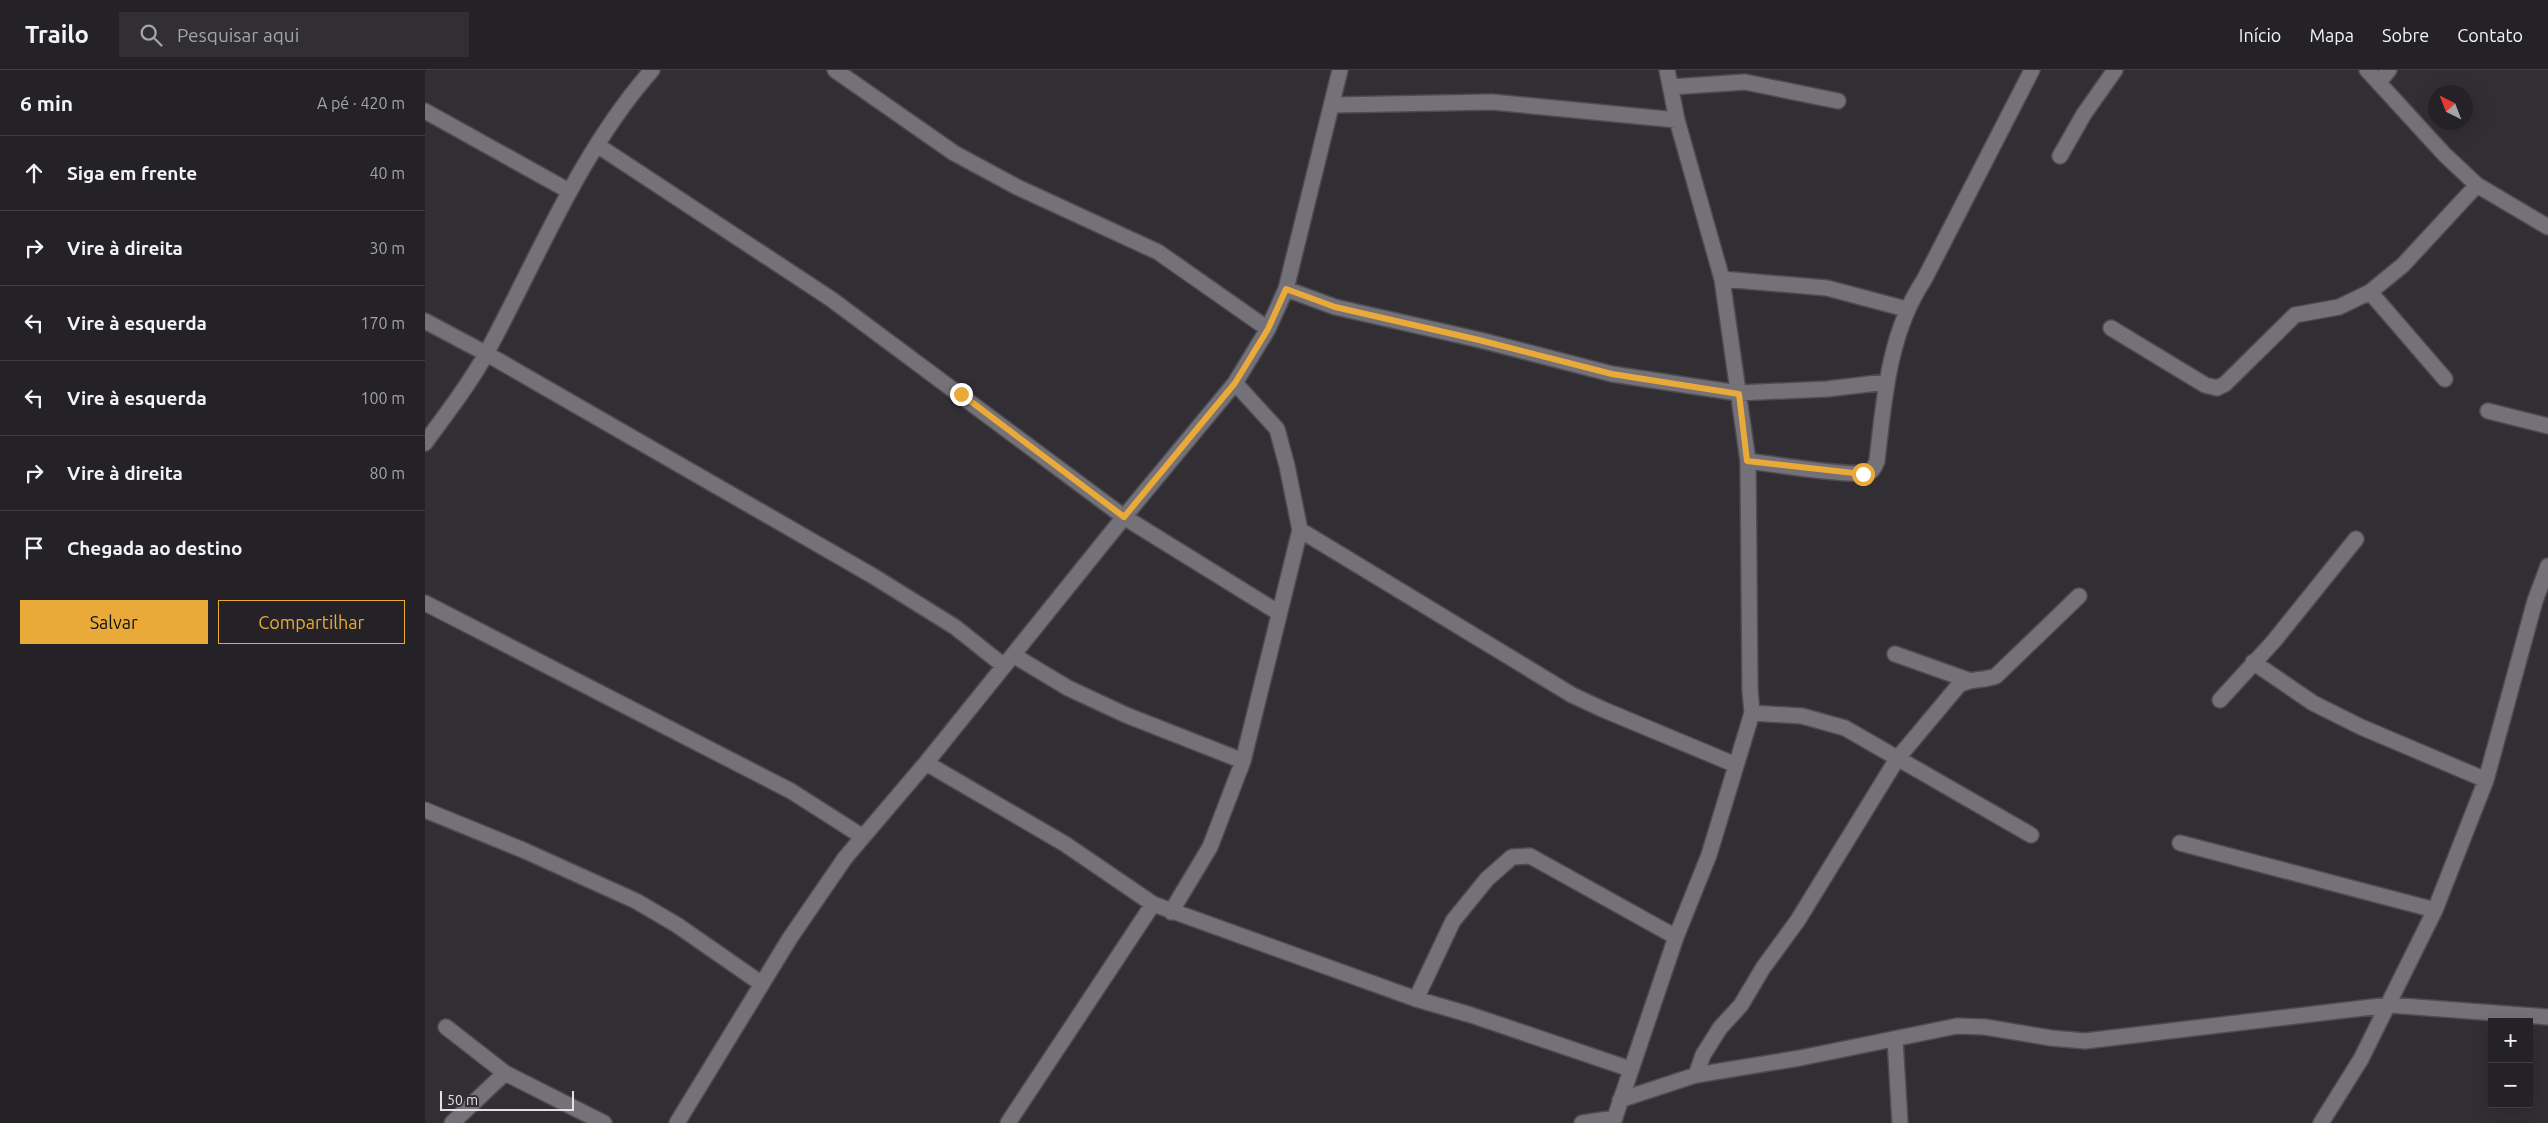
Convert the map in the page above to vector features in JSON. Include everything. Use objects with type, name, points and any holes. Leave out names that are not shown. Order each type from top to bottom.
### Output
[{"type":"street","points":[[425,443],[487,354],[569,191],[597,145],[652,70]]},
{"type":"street","points":[[835,70],[954,153],[1017,188],[1158,252],[1268,329]]},
{"type":"street","points":[[677,1123],[762,984],[831,877],[1235,383],[1268,329],[1286,289],[1341,70]]},
{"type":"street","points":[[1582,1123],[1614,1120],[1676,937],[1709,855],[1752,713],[1750,690],[1747,461],[1739,394],[1722,279],[1677,120],[1667,70]]},
{"type":"street","points":[[1747,461],[1833,472],[1863,474],[1871,471],[1877,461],[1887,382],[1906,309],[1924,280],[2032,70]]},
{"type":"street","points":[[2060,156],[2084,114],[2115,70]]},
{"type":"street","points":[[2367,70],[2445,155],[2477,185],[2548,227]]},
{"type":"street","points":[[2379,82],[2389,70]]},
{"type":"street","points":[[1671,87],[1745,82],[1838,100]]},
{"type":"street","points":[[1333,105],[1492,102],[1677,120]]},
{"type":"street","points":[[425,110],[569,191]]},
{"type":"street","points":[[597,145],[831,299],[1124,517],[1279,613]]},
{"type":"street","points":[[2111,328],[2205,385],[2217,388],[2225,384],[2295,315],[2339,307],[2370,292],[2403,265],[2477,185]]},
{"type":"street","points":[[1722,279],[1827,288],[1906,309]]},
{"type":"street","points":[[1286,289],[1335,307],[1479,340],[1612,374],[1739,394],[1827,389],[1887,382]]},
{"type":"street","points":[[2370,292],[2445,379]]},
{"type":"street","points":[[425,321],[487,354],[909,598],[1009,660],[1126,715],[1243,761]]},
{"type":"street","points":[[1171,912],[1210,847],[1243,761],[1300,530],[1287,466],[1277,429],[1235,383]]},
{"type":"street","points":[[2488,411],[2548,426]]},
{"type":"street","points":[[1300,530],[1572,695],[1736,765]]},
{"type":"street","points":[[2219,700],[2274,641],[2356,539]]},
{"type":"street","points":[[2321,1123],[2361,1059],[2435,910],[2486,780],[2535,601],[2548,566]]},
{"type":"street","points":[[1895,654],[1968,680],[1984,681],[1996,676],[2079,596]]},
{"type":"street","points":[[425,603],[791,790],[863,837]]},
{"type":"street","points":[[2253,662],[2313,703],[2361,727],[2486,780]]},
{"type":"street","points":[[1695,1075],[1703,1055],[1720,1028],[1741,1005],[1763,968],[1799,920],[1897,758],[1959,684],[1968,680]]},
{"type":"street","points":[[1752,713],[1802,716],[1845,728],[2031,835]]},
{"type":"street","points":[[926,763],[1065,844],[1153,904],[1171,912],[1416,999],[1471,1015],[1630,1070]]},
{"type":"street","points":[[425,810],[523,850],[636,901],[677,925],[762,984]]},
{"type":"street","points":[[2180,843],[2435,910]]},
{"type":"street","points":[[1416,999],[1453,921],[1487,879],[1512,857],[1530,856],[1676,937]]},
{"type":"street","points":[[1008,1123],[1153,904]]},
{"type":"street","points":[[1620,1100],[1695,1075],[1799,1058],[1957,1026],[1985,1027],[2051,1038],[2103,1040],[2389,1005],[2548,1017]]},
{"type":"street","points":[[446,1027],[505,1073],[604,1123]]},
{"type":"street","points":[[1895,1039],[1900,1123]]},
{"type":"street","points":[[452,1123],[505,1073]]},
{"type":"route","points":[[961,394],[1124,517],[1235,383],[1268,329],[1286,289],[1335,307],[1479,340],[1612,374],[1739,394],[1747,461],[1863,474]]}]
